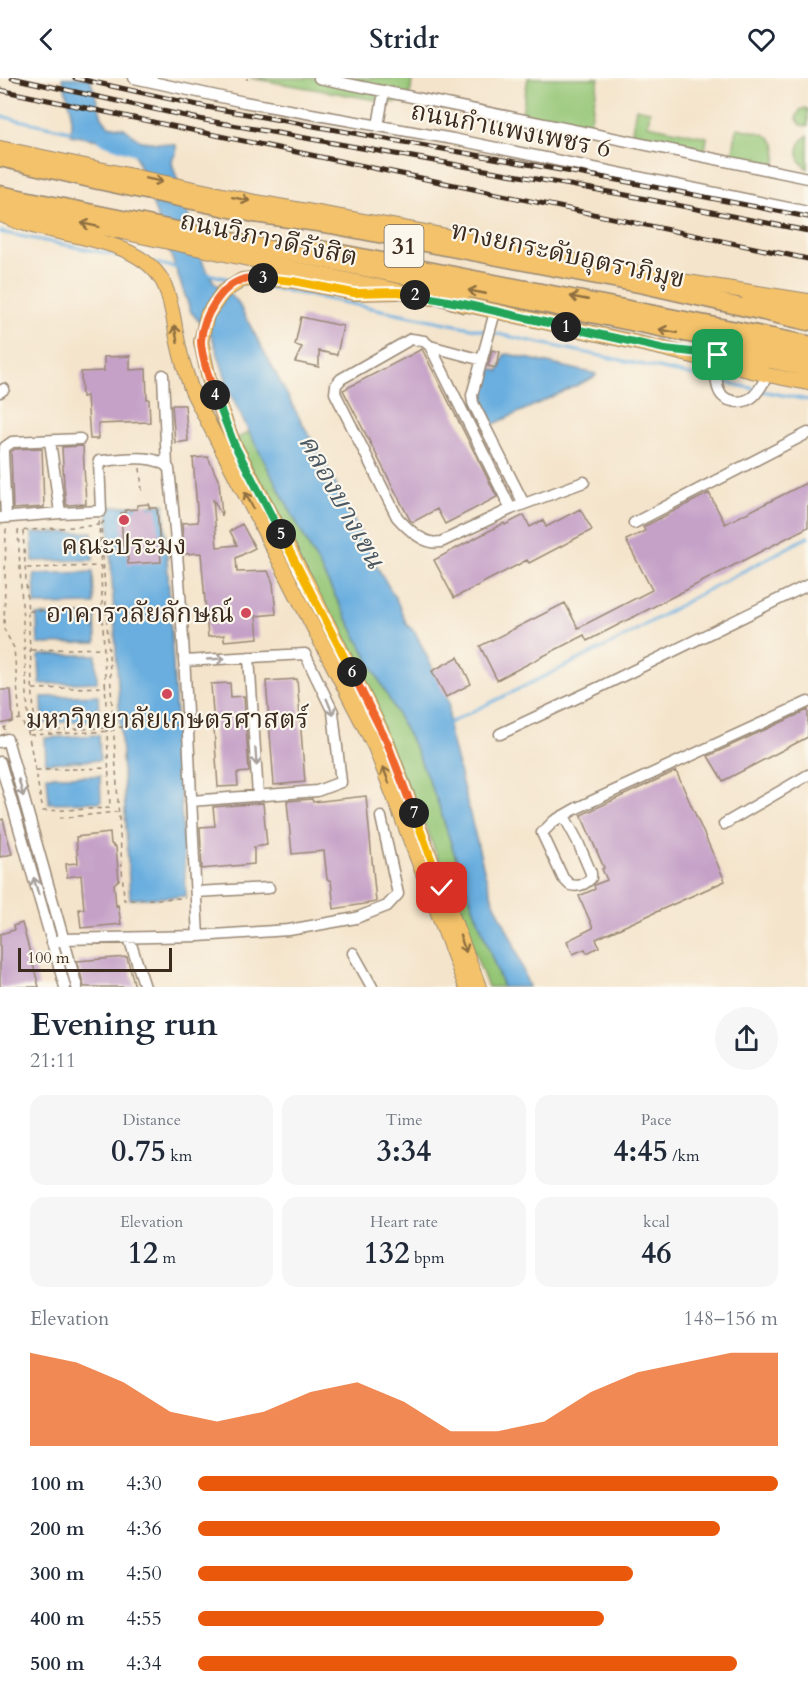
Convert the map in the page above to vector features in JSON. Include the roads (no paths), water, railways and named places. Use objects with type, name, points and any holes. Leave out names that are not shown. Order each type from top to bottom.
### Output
[{"type":"highway","name":"ถนนวิภาวดีรังสิต","points":[[0,158],[186,193],[254,214],[331,225],[644,285],[808,322]]},
{"type":"highway","name":"ทางยกระดับอุตราภิมุข","points":[[0,168],[256,221],[357,237],[808,328]]},
{"type":"highway","name":"ทางยกระดับอุตราภิมุข","points":[[0,184],[266,239],[808,344]]},
{"type":"highway","name":"ถนนวิภาวดีรังสิต","points":[[0,194],[203,242],[348,266],[808,358]]},
{"type":"highway","points":[[331,225],[425,232]]},
{"type":"highway","points":[[348,266],[464,304]]},
{"type":"main road","name":"ถนนวิภาวดีรังสิต","points":[[0,148],[127,181]]},
{"type":"main road","name":"ถนนวิภาวดีรังสิต","points":[[186,193],[256,202],[808,301]]},
{"type":"main road","name":"ถนนวิภาวดีรังสิต","points":[[0,206],[145,230]]},
{"type":"main road","points":[[0,214],[13,221],[79,236],[129,251],[150,265],[164,283],[192,391],[375,747],[466,987]]},
{"type":"main road","name":"ถนนวิภาวดีรังสิต","points":[[203,242],[398,292],[464,304],[493,318],[665,349],[717,362],[764,379],[808,382]]},
{"type":"main road","points":[[398,292],[354,293],[293,281],[262,278],[242,280],[223,292],[207,315],[201,342],[209,379],[234,444],[307,582],[387,742],[479,987]]},
{"type":"main road","points":[[681,280],[808,312]]},
{"type":"main road","points":[[665,349],[764,379],[808,369]]},
{"type":"street","name":"ถนนกำแพงเพชร 6","points":[[134,78],[243,102],[453,139],[808,212]]},
{"type":"street","points":[[319,78],[808,178]]},
{"type":"street","points":[[378,126],[384,91]]},
{"type":"street","points":[[493,318],[473,389],[473,403],[524,504]]},
{"type":"street","points":[[511,510],[430,346],[424,341],[411,339],[341,379],[336,385],[335,393],[340,404],[397,517],[415,534],[431,542],[441,542],[452,538],[524,504],[584,482]]},
{"type":"street","points":[[430,346],[482,360]]},
{"type":"street","points":[[717,362],[716,381],[722,396],[728,400],[744,401],[764,379]]},
{"type":"street","points":[[163,375],[167,466],[176,528],[198,936]]},
{"type":"street","points":[[634,523],[808,433]]},
{"type":"street","points":[[80,440],[12,442],[5,447],[1,455],[3,518],[60,513],[104,513],[99,462],[152,459],[167,466]]},
{"type":"street","points":[[50,441],[60,513]]},
{"type":"street","points":[[500,734],[808,585]]},
{"type":"street","points":[[184,661],[305,654],[333,712],[341,782],[317,791],[191,801]]},
{"type":"street","points":[[249,657],[258,796]]},
{"type":"street","points":[[564,816],[591,873],[588,882],[581,886],[570,885],[563,878],[542,833],[554,821],[577,808],[808,702]]},
{"type":"street","points":[[4,741],[77,987]]},
{"type":"street","points":[[0,762],[65,987]]},
{"type":"street","points":[[724,824],[808,775]]},
{"type":"street","points":[[52,943],[64,939],[198,936],[288,930],[356,918],[387,906],[398,894],[381,817]]},
{"type":"street","points":[[196,895],[269,888]]},
{"type":"street","points":[[129,938],[145,987]]},
{"type":"street","points":[[353,953],[372,987]]},
{"type":"water","points":[[62,78],[90,78],[102,117],[108,125],[124,128],[141,141],[176,145],[176,155],[172,163],[204,266],[214,282],[237,301],[321,455],[397,601],[407,625],[415,632],[449,702],[449,731],[485,874],[493,900],[513,942],[529,987],[503,987],[460,871],[438,803],[416,750],[249,432],[232,397],[212,336],[191,312],[132,146],[71,135],[71,108]]},
{"type":"water","points":[[504,355],[596,374],[595,377],[494,424],[479,395],[487,368],[499,371]]},
{"type":"water","points":[[164,504],[186,896],[130,899],[108,507]]},
{"type":"water","points":[[92,532],[93,560],[33,561],[32,533]]},
{"type":"water","points":[[93,572],[94,604],[35,605],[34,574]]},
{"type":"water","points":[[95,615],[96,643],[38,644],[37,616]]},
{"type":"water","points":[[39,655],[96,655],[97,682],[40,684]]},
{"type":"water","points":[[98,695],[99,720],[43,723],[42,697]]},
{"type":"water","points":[[99,735],[100,760],[46,763],[45,738]]},
{"type":"water","points":[[47,776],[100,776],[101,802],[49,803]]},
{"type":"waterway","points":[[0,116],[74,132]]},
{"type":"waterway","name":"คลองบางเขน","points":[[103,139],[145,153]]},
{"type":"waterway","points":[[0,232],[125,257]]},
{"type":"waterway","points":[[155,263],[178,268]]},
{"type":"waterway","points":[[208,274],[233,280]]},
{"type":"waterway","points":[[257,285],[486,331]]},
{"type":"waterway","points":[[493,333],[756,389]]},
{"type":"waterway","points":[[762,391],[808,400]]},
{"type":"waterway","points":[[447,724],[615,642],[808,537]]},
{"type":"railway","points":[[12,78],[204,120],[626,195],[808,231]]},
{"type":"railway","points":[[75,78],[207,107],[628,182],[808,217]]},
{"type":"railway","points":[[0,90],[808,259]]},
{"type":"place","name":"คณะประมง","points":[[124,520]]},
{"type":"place","name":"อาคารวลัยลักษณ์","points":[[246,613]]},
{"type":"place","name":"มหาวิทยาลัยเกษตรศาสตร์","points":[[167,694]]}]
